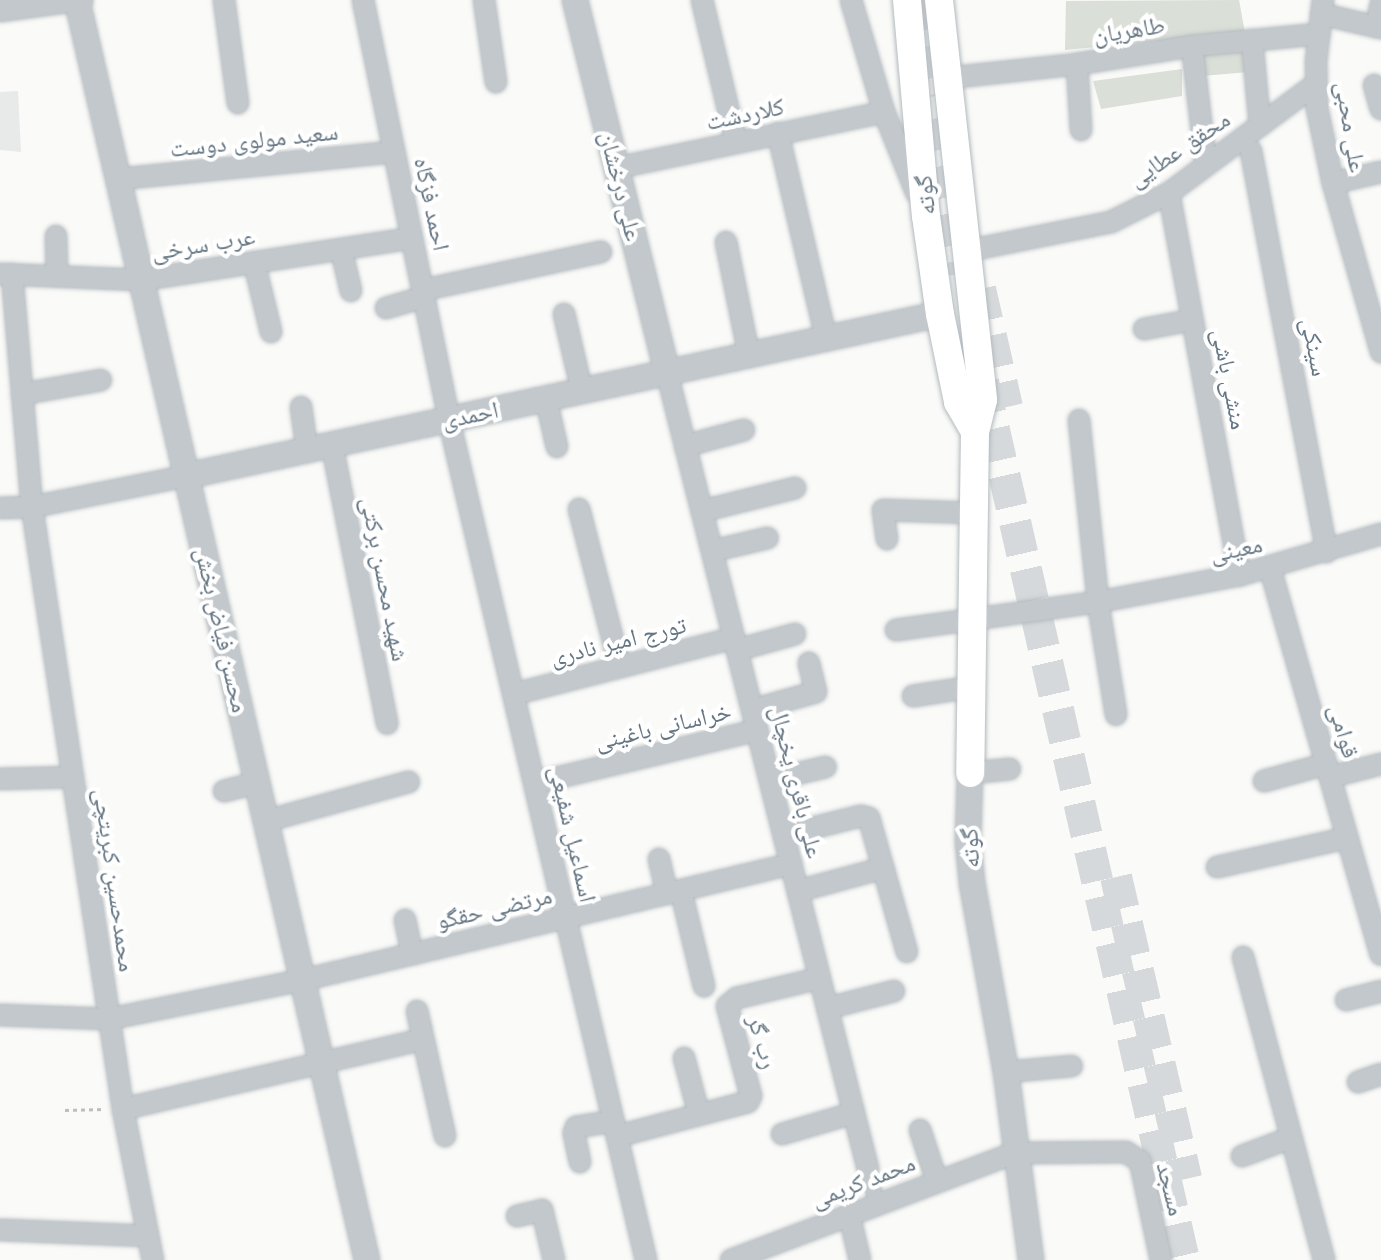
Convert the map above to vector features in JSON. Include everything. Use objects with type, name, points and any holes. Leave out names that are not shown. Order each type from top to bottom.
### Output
[{"type":"main road","name":"گوته","points":[[907,0],[926,216],[942,326],[958,402],[975,432]]},
{"type":"main road","name":"گوته","points":[[939,0],[983,400],[975,432],[970,773]]},
{"type":"main road","points":[[942,326],[962,341],[976,333]]},
{"type":"street","points":[[0,11],[79,0]]},
{"type":"street","name":"محسن فیاض بخش","points":[[79,0],[367,1260]]},
{"type":"street","points":[[224,0],[238,103]]},
{"type":"street","name":"احمد فزگاه","points":[[363,0],[449,420]]},
{"type":"street","points":[[484,0],[496,82]]},
{"type":"street","name":"علی درخشان","points":[[575,0],[667,373]]},
{"type":"street","points":[[702,0],[736,142]]},
{"type":"street","points":[[851,0],[884,112],[926,216]]},
{"type":"street","points":[[1379,28],[1381,3]]},
{"type":"street","name":"طاهریان","points":[[947,78],[1252,40],[1321,16],[1379,28]]},
{"type":"street","name":"علی محبی","points":[[1321,16],[1317,108],[1333,183],[1381,352]]},
{"type":"street","points":[[1252,40],[1260,126]]},
{"type":"street","points":[[1192,46],[1206,165]]},
{"type":"street","points":[[1077,64],[1081,130]]},
{"type":"street","name":"محقق عطایی","points":[[966,251],[1111,222],[1169,193],[1316,84]]},
{"type":"street","points":[[1374,85],[1381,109]]},
{"type":"street","name":"کلاردشت","points":[[616,168],[884,112]]},
{"type":"street","points":[[778,133],[826,338]]},
{"type":"street","name":"سینکی","points":[[1251,151],[1327,552]]},
{"type":"street","name":"سعید مولوی دوست","points":[[118,179],[394,152]]},
{"type":"street","points":[[1333,183],[1381,172]]},
{"type":"street","name":"منشی باشی","points":[[1169,193],[1240,575]]},
{"type":"street","points":[[56,236],[57,276]]},
{"type":"street","name":"عرب سرخی","points":[[6,274],[141,280],[412,238]]},
{"type":"street","points":[[726,242],[749,355]]},
{"type":"street","points":[[341,249],[351,291]]},
{"type":"street","points":[[386,308],[423,293],[601,252]]},
{"type":"street","points":[[254,262],[271,332]]},
{"type":"street","name":"محمدحسین کبریتچی","points":[[6,274],[22,394],[32,507],[123,1109],[153,1260]]},
{"type":"street","points":[[564,314],[582,391]]},
{"type":"street","points":[[1144,329],[1192,320]]},
{"type":"street","name":"احمدی","points":[[0,508],[32,507],[186,476],[826,338],[942,326]]},
{"type":"street","name":"علی باقری یخچال","points":[[667,373],[877,1204]]},
{"type":"street","points":[[22,394],[101,380]]},
{"type":"street","points":[[546,399],[557,447]]},
{"type":"street","points":[[301,407],[307,450]]},
{"type":"street","name":"اسماعیل شفیعی","points":[[449,420],[646,1260]]},
{"type":"street","points":[[1079,420],[1098,602],[1116,715]]},
{"type":"street","points":[[685,446],[744,430]]},
{"type":"street","name":"شهید محسن برکتی","points":[[332,445],[387,724]]},
{"type":"street","points":[[702,511],[795,488]]},
{"type":"street","points":[[579,509],[620,667]]},
{"type":"street","points":[[887,539],[883,510],[976,513]]},
{"type":"street","name":"معینی","points":[[896,630],[1098,602],[1240,575],[1381,534]]},
{"type":"street","points":[[712,551],[768,538]]},
{"type":"street","name":"قوامی","points":[[1270,568],[1381,954]]},
{"type":"street","name":"تورج امیر نادری","points":[[514,694],[620,667],[795,634]]},
{"type":"street","name":"خراسانی باغینی","points":[[535,783],[755,720],[816,692],[809,663]]},
{"type":"street","points":[[913,696],[972,687]]},
{"type":"street","points":[[1264,781],[1381,764]]},
{"type":"street","points":[[770,780],[826,767]]},
{"type":"street","points":[[970,773],[1010,769]]},
{"type":"street","name":"گوته","points":[[970,773],[968,842],[972,883],[1006,1072],[1014,1153],[1031,1260]]},
{"type":"street","points":[[0,779],[73,777]]},
{"type":"street","points":[[266,821],[409,782]]},
{"type":"street","points":[[224,791],[257,783]]},
{"type":"street","points":[[784,835],[865,815],[907,952]]},
{"type":"street","points":[[1217,867],[1347,838]]},
{"type":"street","points":[[659,859],[674,892],[704,986]]},
{"type":"street","name":"مرتضی حقگو","points":[[0,1015],[109,1019],[303,980],[791,864]]},
{"type":"street","points":[[798,891],[883,868]]},
{"type":"street","points":[[405,920],[412,954]]},
{"type":"street","points":[[1243,957],[1324,1260]]},
{"type":"street","name":"رب گر","points":[[580,1162],[574,1133],[576,1127],[616,1129],[699,1114],[751,1099],[727,1010],[732,1000],[820,978]]},
{"type":"street","points":[[828,1008],[894,991]]},
{"type":"street","points":[[1346,1000],[1381,991]]},
{"type":"street","points":[[417,1011],[445,1136]]},
{"type":"street","points":[[123,1109],[423,1039]]},
{"type":"street","points":[[684,1058],[699,1114]]},
{"type":"street","points":[[1006,1072],[1072,1066]]},
{"type":"street","points":[[1358,1082],[1381,1074]]},
{"type":"street","points":[[782,1134],[854,1113]]},
{"type":"street","points":[[920,1130],[937,1181]]},
{"type":"street","points":[[1242,1156],[1290,1138]]},
{"type":"street","name":"محمد کریمی","points":[[742,1258],[849,1214],[1014,1153]]},
{"type":"street","name":"مسجد","points":[[1014,1153],[1134,1154],[1140,1161],[1161,1260]]},
{"type":"street","points":[[517,1216],[542,1210],[554,1260]]},
{"type":"street","points":[[849,1214],[860,1260]]},
{"type":"street","points":[[0,1230],[147,1236]]},
{"type":"path","points":[[65,1110],[123,1109]]},
{"type":"shaded area","points":[[1239,0],[1245,33],[1065,50],[1066,1]]},
{"type":"shaded area","points":[[1247,48],[1249,72],[1201,76],[1199,52]]},
{"type":"shaded area","points":[[1182,69],[1182,96],[1101,109],[1093,81]]},
{"type":"shaded area","points":[[18,91],[21,152],[0,150],[0,92]]},
{"type":"tunnel","points":[[914,0],[941,94]]},
{"type":"tunnel","points":[[927,120],[960,274]]},
{"type":"tunnel","points":[[980,289],[1007,407]]},
{"type":"tunnel","points":[[983,382],[1184,1260]]},
{"type":"tunnel","points":[[1116,877],[1186,1179]]}]
